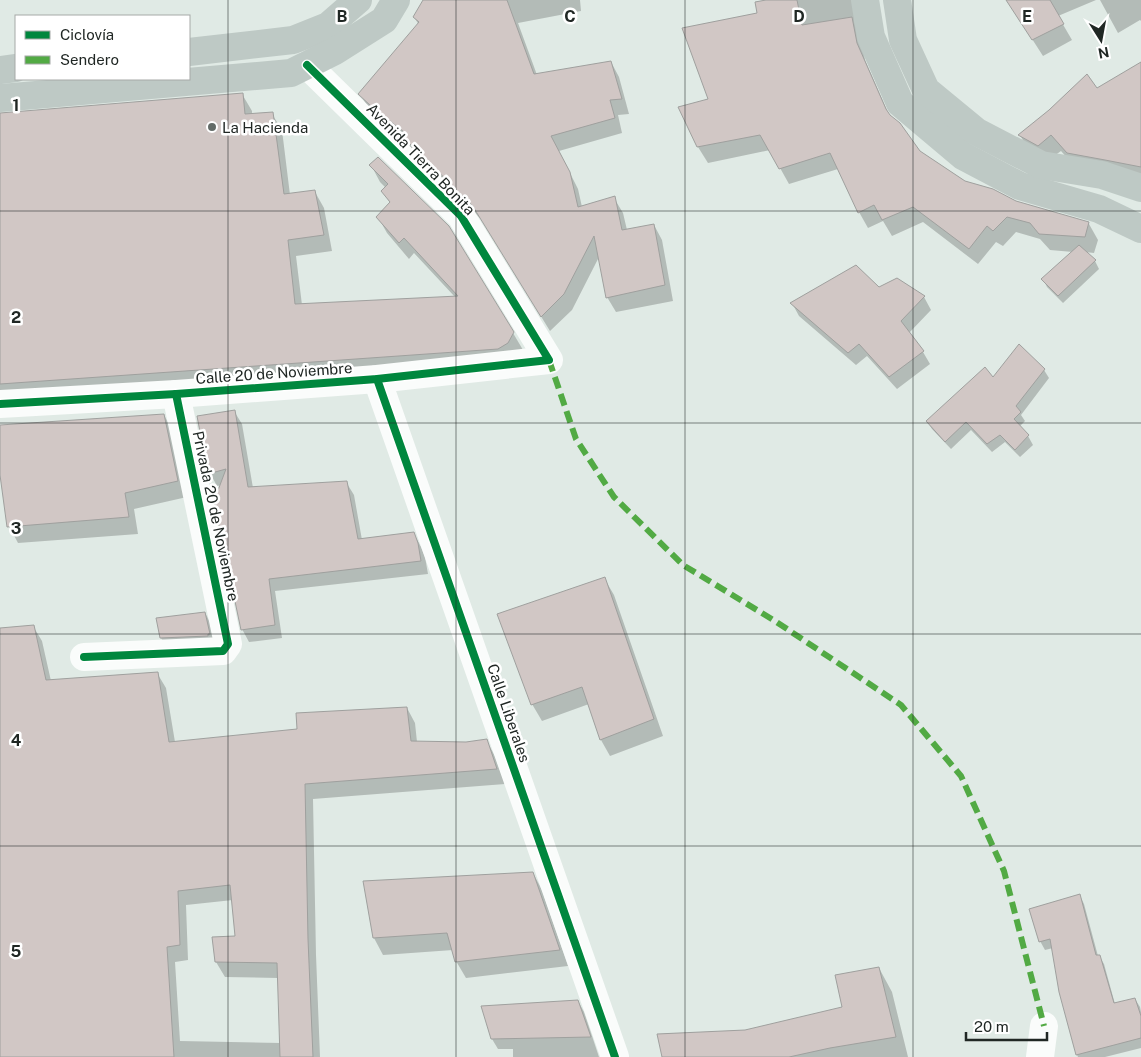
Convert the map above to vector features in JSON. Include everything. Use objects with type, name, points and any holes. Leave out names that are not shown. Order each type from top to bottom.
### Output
[{"type":"main road","points":[[190,52],[293,40],[328,26],[358,0]]},
{"type":"main road","points":[[190,68],[298,52],[340,33],[379,0]]},
{"type":"main road","points":[[0,98],[291,72],[335,51],[384,20],[396,0]]},
{"type":"main road","points":[[866,0],[871,37],[900,103],[963,156],[1020,186],[1099,209],[1141,229]]},
{"type":"main road","points":[[897,0],[902,40],[926,90],[977,132],[1041,165],[1102,175],[1141,188]]},
{"type":"main road","points":[[0,70],[15,68]]},
{"type":"main road","points":[[0,84],[50,80]]},
{"type":"street","name":"Avenida Tierra Bonita","points":[[307,65],[461,216],[549,360]]},
{"type":"street","name":"Calle 20 de Noviembre","points":[[0,404],[176,394],[376,379],[549,360]]},
{"type":"street","name":"Calle Liberales","points":[[376,379],[615,1057]]},
{"type":"street","name":"Privada 20 de Noviembre","points":[[84,657],[223,651],[228,644],[176,394]]},
{"type":"street","points":[[1040,1057],[1044,1026]]},
{"type":"building","points":[[423,0],[507,0],[534,74],[611,61],[622,99],[610,100],[615,118],[551,136],[570,172],[578,207],[615,196],[622,230],[654,224],[665,285],[606,298],[594,236],[564,294],[541,317],[472,205],[401,135],[404,132],[358,94],[419,22],[413,17]]},
{"type":"building","points":[[797,0],[802,25],[852,17],[857,43],[886,109],[900,123],[920,151],[965,181],[993,189],[1016,201],[1089,222],[1085,237],[1039,234],[1030,223],[1007,217],[993,231],[987,226],[969,249],[913,207],[882,220],[874,205],[858,213],[830,153],[779,169],[760,135],[697,147],[678,107],[708,99],[682,28],[757,13],[755,2]]},
{"type":"building","points":[[1006,0],[1050,0],[1064,24],[1032,40]]},
{"type":"building","points":[[1141,62],[1141,167],[1067,153],[1051,135],[1038,146],[1018,135],[1049,110],[1087,74],[1097,88]]},
{"type":"building","points":[[243,93],[245,114],[273,112],[284,194],[315,190],[324,235],[288,240],[295,304],[458,296],[404,238],[399,243],[376,217],[390,202],[381,191],[388,184],[369,165],[378,157],[449,226],[514,332],[508,343],[498,349],[0,384],[0,113]]},
{"type":"building","points":[[1079,245],[1096,260],[1058,296],[1041,279]]},
{"type":"building","points":[[856,265],[879,287],[897,278],[925,296],[901,321],[924,351],[889,377],[859,344],[848,353],[790,303]]},
{"type":"building","points":[[1019,344],[1045,369],[1016,406],[1021,412],[1014,419],[1029,435],[1015,450],[1000,435],[987,444],[966,422],[945,442],[926,421],[985,367],[993,377]]},
{"type":"building","points":[[235,410],[248,487],[347,481],[358,539],[414,532],[421,561],[269,579],[275,625],[241,630],[214,501],[226,469],[208,474],[197,416]]},
{"type":"building","points":[[164,414],[178,481],[125,493],[129,517],[7,527],[0,475],[0,425]]},
{"type":"building","points":[[605,577],[654,719],[600,740],[582,687],[531,705],[497,614]]},
{"type":"building","points":[[205,612],[210,634],[208,636],[160,638],[156,618]]},
{"type":"building","points":[[34,625],[46,680],[158,672],[169,742],[297,729],[296,713],[407,707],[411,741],[466,742],[487,739],[497,769],[305,784],[308,939],[313,1057],[280,1057],[277,963],[215,962],[212,937],[235,936],[230,885],[178,891],[180,945],[167,947],[174,1057],[0,1057],[0,628]]},
{"type":"building","points":[[533,872],[560,950],[455,962],[447,933],[373,938],[363,881]]},
{"type":"building","points":[[1080,894],[1096,955],[1100,955],[1114,1003],[1135,998],[1141,1016],[1141,1038],[1076,1055],[1059,992],[1050,939],[1039,942],[1029,909]]},
{"type":"building","points":[[879,967],[896,1037],[789,1057],[662,1057],[657,1034],[745,1030],[842,1007],[835,975]]},
{"type":"building","points":[[578,1000],[591,1037],[491,1039],[481,1006]]},
{"type":"marked path","points":[[549,360],[576,439],[614,497],[683,565],[775,621],[901,705],[961,776],[1004,871],[1044,1026]]},
{"type":"cycle path","points":[[0,404],[176,394],[377,379],[549,360],[461,216],[307,65]]},
{"type":"cycle path","points":[[377,379],[615,1057]]},
{"type":"cycle path","points":[[84,657],[223,651],[228,644],[176,394]]},
{"type":"place","name":"La Hacienda","points":[[212,127]]}]
